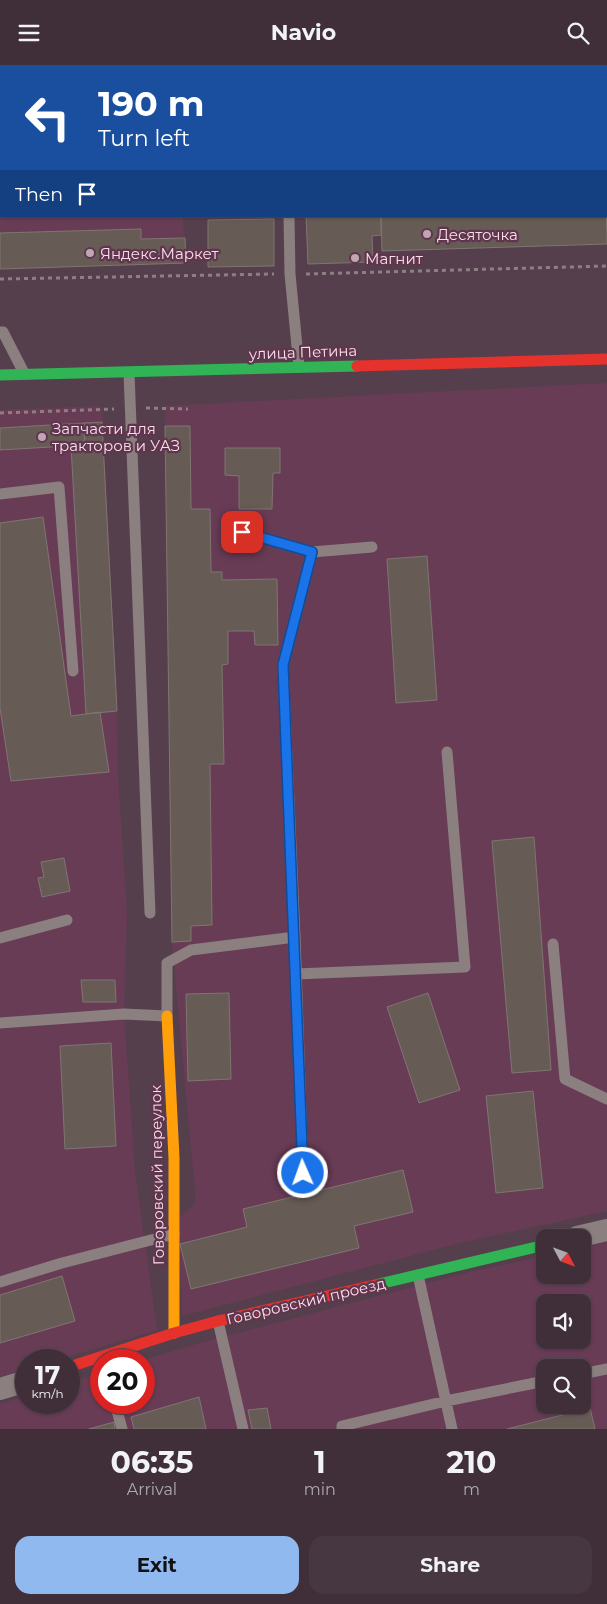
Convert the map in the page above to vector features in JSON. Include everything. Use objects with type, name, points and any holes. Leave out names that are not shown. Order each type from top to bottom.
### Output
[{"type":"street","name":"улица Петина","points":[[0,375],[607,359]]},
{"type":"street","name":"Говоровский переулок","points":[[168,1016],[174,1158],[174,1333]]},
{"type":"street","points":[[591,1234],[607,1230]]},
{"type":"street","name":"Говоровский проезд","points":[[129,1349],[174,1333],[218,1321],[536,1247]]},
{"type":"street","points":[[0,1389],[15,1384]]},
{"type":"lane","points":[[289,217],[290,274],[299,367]]},
{"type":"lane","points":[[0,332],[3,332],[24,374]]},
{"type":"lane","points":[[128,373],[150,913]]},
{"type":"lane","points":[[0,494],[58,487],[74,671]]},
{"type":"lane","points":[[242,532],[312,552],[372,547]]},
{"type":"lane","points":[[303,1173],[283,665],[312,552]]},
{"type":"lane","points":[[296,974],[465,967],[447,752]]},
{"type":"lane","points":[[0,938],[67,920]]},
{"type":"lane","points":[[0,1023],[124,1014],[168,1016],[167,963],[190,950],[294,937]]},
{"type":"lane","points":[[553,944],[565,1079],[607,1099]]},
{"type":"lane","points":[[0,1282],[62,1263],[174,1234]]},
{"type":"lane","points":[[418,1275],[452,1429]]},
{"type":"lane","points":[[218,1321],[243,1429]]},
{"type":"lane","points":[[591,1372],[607,1369]]},
{"type":"lane","points":[[342,1429],[342,1426],[446,1401],[536,1383]]},
{"type":"lane","points":[[118,1414],[122,1429]]},
{"type":"path","points":[[0,413],[130,408],[188,409]]},
{"type":"shaded area","points":[[0,217],[182,217],[186,263],[0,269]]},
{"type":"shaded area","points":[[607,383],[607,1211],[455,1244],[182,1316],[179,1218],[196,1202],[172,942],[165,406]]},
{"type":"shaded area","points":[[102,406],[117,711],[118,777],[127,912],[124,1014],[135,1172],[157,1330],[80,1353],[80,1349],[15,1349],[15,1372],[0,1377],[0,410]]},
{"type":"shaded area","points":[[607,1242],[607,1429],[0,1429],[0,1404],[15,1399],[15,1414],[80,1414],[80,1380],[90,1376],[90,1414],[155,1414],[155,1357],[200,1343],[470,1272],[536,1258],[536,1284],[591,1284],[591,1246]]},
{"type":"building","points":[[306,217],[381,217],[381,235],[372,236],[373,262],[308,264]]},
{"type":"building","points":[[381,217],[606,217],[607,244],[382,251]]},
{"type":"building","points":[[274,219],[274,266],[208,267],[208,220]]},
{"type":"building","points":[[141,229],[141,239],[185,238],[186,263],[0,269],[0,233]]},
{"type":"building","points":[[102,422],[117,711],[86,714],[71,446],[85,445],[84,423]]},
{"type":"building","name":"Запчасти для тракторов и УАЗ","points":[[84,423],[85,445],[0,450],[0,428]]},
{"type":"building","points":[[165,426],[190,426],[191,509],[210,509],[211,572],[222,572],[222,580],[277,579],[278,645],[255,645],[254,631],[228,631],[228,664],[222,665],[224,764],[210,764],[212,925],[191,926],[191,941],[172,942]]},
{"type":"building","points":[[225,448],[280,448],[280,473],[273,473],[272,509],[239,509],[239,476],[225,475]]},
{"type":"building","points":[[43,517],[71,716],[100,712],[109,772],[11,781],[0,708],[0,523]]},
{"type":"building","points":[[427,556],[437,700],[396,703],[387,559]]},
{"type":"building","points":[[534,837],[551,1070],[512,1073],[492,841]]},
{"type":"building","points":[[64,858],[70,891],[42,897],[38,878],[44,877],[41,862]]},
{"type":"building","points":[[81,980],[115,980],[116,1002],[83,1002]]},
{"type":"building","points":[[229,993],[231,1079],[188,1081],[186,994]]},
{"type":"building","points":[[428,993],[460,1090],[419,1103],[387,1007]]},
{"type":"building","points":[[111,1043],[116,1146],[65,1149],[60,1046]]},
{"type":"building","points":[[533,1091],[543,1188],[496,1193],[486,1096]]},
{"type":"building","points":[[403,1170],[413,1212],[354,1226],[359,1248],[191,1289],[180,1244],[247,1227],[243,1209]]},
{"type":"building","points":[[62,1276],[75,1321],[0,1343],[0,1295]]},
{"type":"building","points":[[199,1397],[206,1429],[134,1429],[131,1417],[141,1414],[155,1414],[155,1410]]},
{"type":"building","points":[[267,1408],[271,1429],[252,1429],[248,1410]]},
{"type":"building","points":[[591,1412],[595,1429],[507,1429],[566,1414],[591,1414]]},
{"type":"building","points":[[114,1422],[115,1429],[89,1429]]},
{"type":"traffic: fast","points":[[0,375],[357,366]]},
{"type":"traffic: fast","points":[[379,1284],[536,1247]]},
{"type":"traffic: slow","points":[[167,1016],[174,1158],[174,1333]]},
{"type":"traffic: jam","points":[[357,366],[607,359]]},
{"type":"traffic: jam","points":[[80,1363],[218,1321],[379,1284]]},
{"type":"place","name":"Десяточка","points":[[427,234]]},
{"type":"place","name":"Яндекс.Маркет","points":[[90,253]]},
{"type":"place","name":"Магнит","points":[[355,258]]},
{"type":"place","name":"Запчасти для тракторов и УАЗ","points":[[42,437]]},
{"type":"route","points":[[242,532],[312,552],[283,665],[303,1173]]}]
